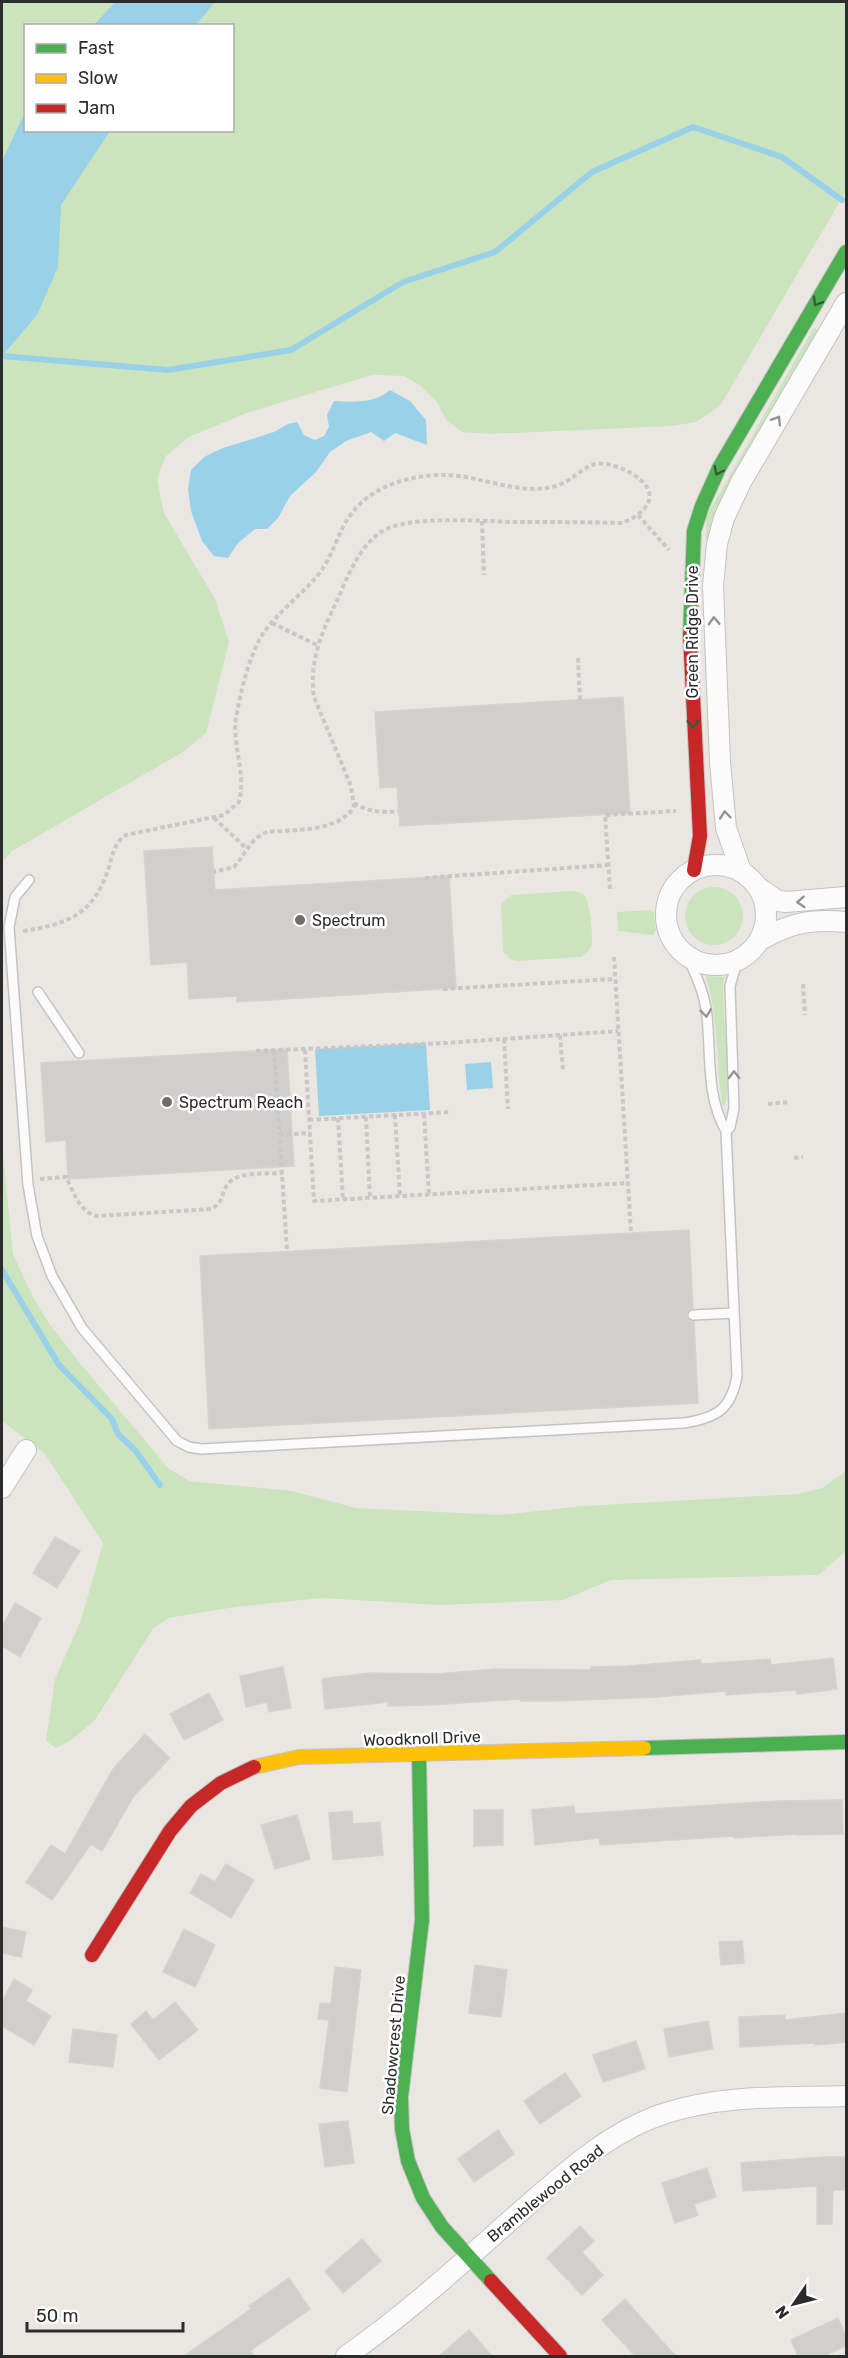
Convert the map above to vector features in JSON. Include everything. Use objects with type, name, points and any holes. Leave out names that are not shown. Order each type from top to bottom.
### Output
[{"type":"street","name":"Green Ridge Drive","points":[[694,870],[700,837],[689,622],[694,531],[719,468],[846,252]]},
{"type":"street","name":"Green Ridge Drive","points":[[741,871],[726,828],[720,762],[713,586],[717,544],[724,518],[741,482],[846,303]]},
{"type":"street","points":[[846,897],[778,901],[759,888],[741,871],[730,866],[718,865],[705,866],[683,877],[675,886],[666,908],[666,922],[670,936],[678,948],[688,958],[701,964],[715,966],[737,962],[753,950],[762,939],[785,926],[823,920],[846,922]]},
{"type":"street","points":[[759,888],[767,911],[762,939]]},
{"type":"street","points":[[2,1488],[26,1450]]},
{"type":"street","name":"Woodknoll Drive","points":[[93,1955],[170,1831],[191,1806],[221,1783],[267,1763],[299,1757],[846,1742]]},
{"type":"street","name":"Shadowcrest Drive","points":[[419,1755],[422,1920],[401,2097],[402,2129],[408,2161],[423,2198],[442,2227],[561,2356]]},
{"type":"street","name":"Bramblewood Road","points":[[346,2356],[400,2315],[592,2151],[647,2120],[704,2103],[745,2099],[846,2096]]},
{"type":"lane","points":[[29,880],[15,897],[11,908],[10,933],[27,1180],[37,1236],[52,1276],[66,1304],[82,1328],[163,1427],[177,1441],[189,1447],[201,1449],[684,1423],[716,1416],[726,1406],[735,1389],[737,1377],[726,1131],[718,1116],[712,1089],[707,1015],[703,995],[688,958]]},
{"type":"lane","points":[[726,1131],[730,1127],[734,1108],[730,986],[737,962]]},
{"type":"lane","points":[[38,992],[79,1053]]},
{"type":"lane","points":[[693,1315],[734,1313]]},
{"type":"path","points":[[10,933],[58,924],[81,913],[103,886],[116,845],[126,835],[214,818],[224,815],[239,802],[241,781],[234,736],[236,714],[257,646],[272,623],[319,574],[354,508],[375,492],[418,477],[461,475],[508,486],[549,489],[588,466],[603,464],[620,467],[630,472],[649,490],[648,500],[638,515],[621,523],[441,521],[405,525],[380,532],[372,540],[348,577],[317,645],[313,675],[314,697],[351,786],[354,802],[350,813],[331,825],[267,832],[258,836],[246,848],[234,867],[214,872]]},
{"type":"path","points":[[638,515],[660,538],[672,555]]},
{"type":"path","points":[[482,521],[484,574]]},
{"type":"path","points":[[272,623],[317,645]]},
{"type":"path","points":[[578,658],[580,700]]},
{"type":"path","points":[[354,802],[372,811],[398,811]]},
{"type":"path","points":[[610,889],[605,814],[682,810]]},
{"type":"path","points":[[214,818],[246,848]]},
{"type":"path","points":[[425,878],[608,865]]},
{"type":"path","points":[[614,957],[631,1233]]},
{"type":"path","points":[[443,989],[615,979]]},
{"type":"path","points":[[803,984],[805,1015]]},
{"type":"path","points":[[256,1051],[618,1031]]},
{"type":"path","points":[[560,1035],[562,1070]]},
{"type":"path","points":[[504,1038],[508,1109]]},
{"type":"path","points":[[274,1050],[278,1147],[287,1251]]},
{"type":"path","points":[[305,1050],[314,1201],[628,1183]]},
{"type":"path","points":[[768,1104],[789,1102]]},
{"type":"path","points":[[309,1120],[450,1113]]},
{"type":"path","points":[[424,1114],[429,1195]]},
{"type":"path","points":[[395,1115],[400,1196]]},
{"type":"path","points":[[366,1117],[370,1198]]},
{"type":"path","points":[[338,1118],[344,1200]]},
{"type":"path","points":[[279,1135],[310,1133]]},
{"type":"path","points":[[794,1158],[803,1157]]},
{"type":"path","points":[[27,1180],[66,1177],[84,1210],[96,1216],[212,1209],[219,1205],[227,1185],[235,1178],[282,1173]]},
{"type":"green space","points":[[2,2],[846,2],[846,191],[720,406],[696,422],[672,426],[490,434],[462,432],[446,420],[437,402],[418,384],[404,376],[372,375],[247,413],[189,437],[166,456],[157,479],[164,513],[215,599],[229,642],[206,733],[183,752],[12,851],[2,862]]},
{"type":"green space","points":[[814,327],[819,331],[709,540],[706,540],[706,517]]},
{"type":"green space","points":[[708,887],[720,887],[735,895],[743,910],[743,922],[735,937],[720,945],[708,945],[693,937],[685,922],[685,910],[693,895]]},
{"type":"green space","points":[[571,891],[584,895],[588,904],[592,936],[591,947],[588,951],[581,957],[516,961],[510,959],[503,951],[501,904],[511,895]]},
{"type":"green space","points":[[650,910],[654,913],[656,930],[653,935],[618,931],[617,912]]},
{"type":"green space","points":[[707,976],[724,977],[728,1074],[725,1106],[722,1104],[715,1025]]},
{"type":"green space","points":[[2,1144],[13,1254],[31,1293],[48,1322],[79,1362],[168,1468],[189,1481],[292,1491],[356,1508],[502,1515],[583,1506],[797,1494],[822,1488],[846,1471],[846,1551],[818,1575],[611,1580],[563,1600],[440,1605],[321,1598],[235,1607],[168,1618],[153,1629],[95,1720],[73,1739],[56,1748],[46,1741],[55,1679],[81,1620],[103,1543],[45,1454],[2,1421]]},
{"type":"water","points":[[115,2],[215,2],[197,24],[95,24]]},
{"type":"water","points":[[24,114],[24,132],[109,132],[61,205],[58,267],[37,315],[2,356],[2,161]]},
{"type":"water","points":[[390,390],[410,401],[426,420],[427,445],[395,433],[384,441],[371,432],[346,441],[330,452],[316,472],[290,496],[278,518],[267,529],[255,529],[237,544],[228,558],[214,556],[202,541],[191,511],[188,489],[191,470],[204,457],[297,422],[304,435],[315,440],[324,436],[329,427],[327,415],[334,401],[370,400]]},
{"type":"water","points":[[426,1043],[430,1110],[319,1116],[315,1049]]},
{"type":"water","points":[[491,1062],[493,1088],[467,1090],[465,1064]]},
{"type":"building","points":[[623,697],[630,813],[400,826],[397,787],[380,788],[375,712]]},
{"type":"building","name":"Spectrum","points":[[212,847],[215,890],[449,876],[456,988],[237,1002],[237,996],[189,999],[187,962],[151,965],[144,851]]},
{"type":"building","name":"Spectrum Reach","points":[[287,1049],[294,1166],[68,1179],[66,1140],[46,1142],[41,1063]]},
{"type":"building","points":[[689,1230],[693,1308],[687,1311],[686,1316],[689,1321],[694,1322],[698,1403],[209,1429],[200,1256]]},
{"type":"building","points":[[55,1537],[80,1551],[57,1588],[33,1573]]},
{"type":"building","points":[[15,1603],[41,1618],[20,1657],[2,1646],[2,1627]]},
{"type":"building","points":[[833,1658],[837,1689],[797,1694],[796,1690],[726,1695],[726,1691],[657,1697],[556,1701],[521,1701],[521,1699],[388,1706],[388,1702],[325,1709],[322,1679],[370,1673],[436,1674],[497,1669],[591,1670],[591,1667],[700,1660],[701,1664],[770,1659],[771,1665]]},
{"type":"building","points":[[283,1667],[291,1708],[269,1712],[267,1702],[246,1707],[240,1676]]},
{"type":"building","points":[[209,1693],[223,1720],[184,1740],[170,1714]]},
{"type":"building","points":[[145,1734],[170,1758],[133,1797],[102,1851],[91,1844],[52,1900],[26,1882],[51,1845],[65,1854],[113,1769]]},
{"type":"building","points":[[842,1800],[843,1834],[734,1838],[734,1836],[600,1845],[599,1838],[535,1845],[532,1810],[574,1806],[575,1814],[777,1801]]},
{"type":"building","points":[[474,1810],[503,1810],[503,1845],[474,1846]]},
{"type":"building","points":[[352,1811],[353,1824],[380,1822],[383,1855],[333,1860],[329,1813]]},
{"type":"building","points":[[297,1815],[310,1859],[275,1869],[261,1825]]},
{"type":"building","points":[[226,1864],[254,1880],[231,1918],[190,1893],[201,1874],[215,1882]]},
{"type":"building","points":[[2,1927],[26,1932],[21,1957],[2,1953]]},
{"type":"building","points":[[184,1929],[215,1945],[195,1987],[163,1972]]},
{"type":"building","points":[[742,1941],[744,1963],[721,1965],[719,1942]]},
{"type":"building","points":[[475,1965],[507,1970],[501,2017],[469,2013]]},
{"type":"building","points":[[335,1967],[361,1970],[347,2092],[320,2088],[329,2020],[318,2019],[320,2003],[331,2004]]},
{"type":"building","points":[[14,1979],[32,1990],[26,2001],[51,2016],[34,2045],[2,2026],[2,2002]]},
{"type":"building","points":[[175,2002],[198,2030],[159,2060],[131,2024],[146,2011],[153,2020]]},
{"type":"building","points":[[846,2013],[846,2042],[740,2047],[739,2017],[785,2015],[785,2020]]},
{"type":"building","points":[[708,2021],[713,2049],[669,2057],[664,2029]]},
{"type":"building","points":[[73,2029],[117,2035],[113,2067],[69,2062]]},
{"type":"building","points":[[636,2041],[645,2069],[603,2082],[593,2055]]},
{"type":"building","points":[[565,2073],[581,2096],[540,2124],[524,2101]]},
{"type":"building","points":[[348,2121],[354,2163],[325,2167],[319,2124]]},
{"type":"building","points":[[498,2130],[514,2154],[474,2182],[458,2159]]},
{"type":"building","points":[[846,2157],[846,2190],[833,2190],[832,2224],[817,2224],[817,2186],[743,2191],[741,2163]]},
{"type":"building","points":[[707,2168],[716,2197],[694,2204],[698,2215],[675,2223],[662,2183]]},
{"type":"building","points":[[580,2226],[594,2241],[582,2252],[603,2275],[582,2295],[547,2258]]},
{"type":"building","points":[[362,2239],[381,2261],[343,2293],[325,2271]]},
{"type":"building","points":[[289,2278],[310,2309],[250,2351],[254,2356],[184,2356],[251,2309],[249,2306]]},
{"type":"building","points":[[625,2299],[676,2356],[635,2356],[602,2320]]},
{"type":"building","points":[[838,2318],[846,2336],[846,2346],[824,2356],[798,2356],[791,2340]]},
{"type":"building","points":[[469,2330],[492,2356],[439,2356]]},
{"type":"waterway","points":[[2,356],[168,370],[291,350],[403,282],[495,252],[592,172],[693,127],[782,157],[842,200]]},
{"type":"waterway","points":[[2,1270],[59,1365],[112,1419],[118,1434],[135,1450],[160,1485]]},
{"type":"traffic: fast","points":[[690,635],[694,531],[702,506],[719,468],[846,252]]},
{"type":"traffic: fast","points":[[644,1748],[846,1742]]},
{"type":"traffic: fast","points":[[419,1755],[422,1920],[401,2097],[402,2129],[408,2161],[423,2198],[442,2227],[491,2281]]},
{"type":"traffic: slow","points":[[254,1767],[299,1757],[644,1748]]},
{"type":"traffic: jam","points":[[690,635],[700,836],[694,870]]},
{"type":"traffic: jam","points":[[92,1955],[170,1831],[191,1806],[221,1783],[254,1767]]},
{"type":"traffic: jam","points":[[491,2281],[560,2356]]},
{"type":"place","name":"Spectrum","points":[[300,920]]},
{"type":"place","name":"Spectrum Reach","points":[[167,1102]]}]
